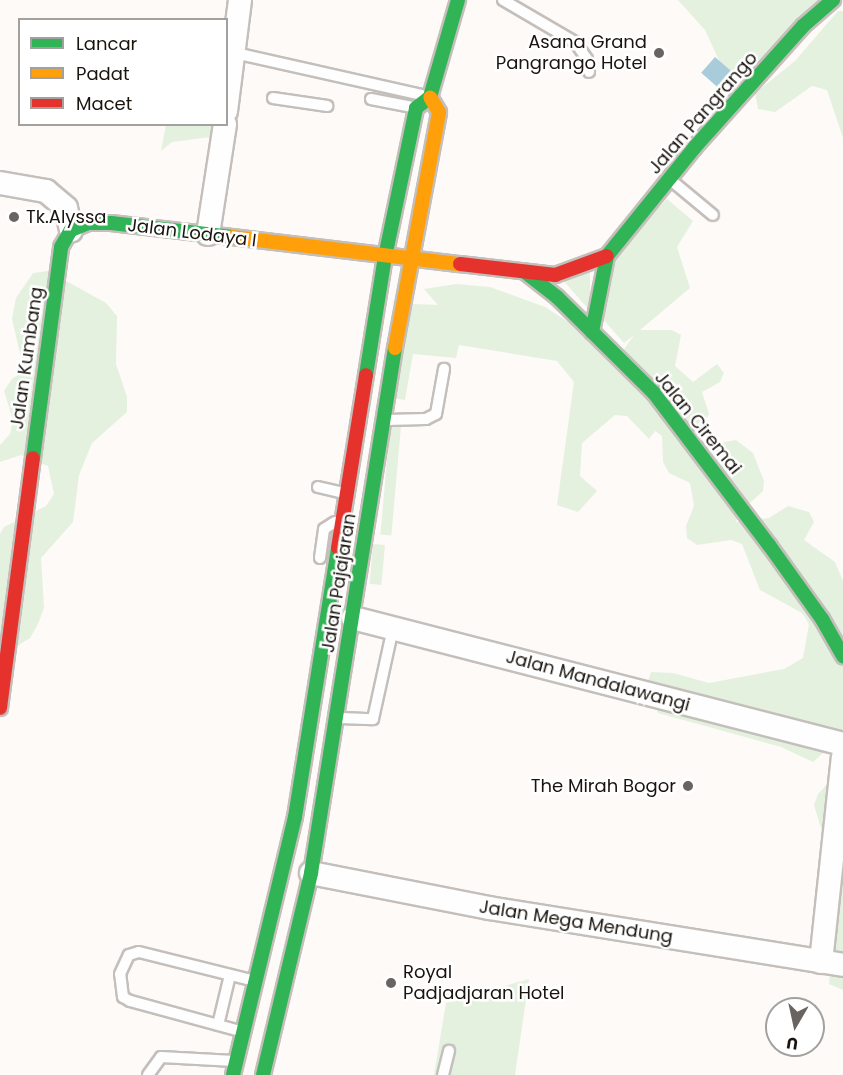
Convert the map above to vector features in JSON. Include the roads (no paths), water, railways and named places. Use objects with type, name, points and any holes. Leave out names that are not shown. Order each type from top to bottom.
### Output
[{"type":"main road","points":[[416,108],[430,96],[458,0]]},
{"type":"main road","name":"Jalan Pangrango","points":[[592,332],[607,256],[670,179],[803,26],[833,0]]},
{"type":"main road","name":"Jalan Pajajaran","points":[[263,1075],[311,873],[353,618],[382,420],[439,112],[430,96]]},
{"type":"main road","name":"Jalan Pajajaran","points":[[233,1075],[246,1033],[295,817],[324,579],[345,493],[385,256],[416,108]]},
{"type":"main road","name":"Jalan Lodaya I","points":[[71,230],[88,223],[111,223],[410,259]]},
{"type":"main road","name":"Jalan Kumbang","points":[[0,708],[61,247],[71,230]]},
{"type":"main road","points":[[410,259],[555,275],[607,256]]},
{"type":"main road","name":"Jalan Ciremai","points":[[525,272],[592,332],[678,422],[822,619],[843,656]]},
{"type":"main road","points":[[9,499],[26,501]]},
{"type":"street","points":[[228,88],[240,0]]},
{"type":"street","points":[[208,234],[225,126]]},
{"type":"street","points":[[0,183],[46,191],[66,208],[71,230]]},
{"type":"street","name":"Jalan Mandalawangi","points":[[353,618],[843,744]]},
{"type":"street","points":[[832,963],[843,756]]},
{"type":"street","name":"Jalan Mega Mendung","points":[[311,873],[489,908],[832,963]]},
{"type":"lane","points":[[503,0],[575,42],[587,59],[589,72]]},
{"type":"lane","points":[[231,53],[430,96]]},
{"type":"lane","points":[[273,98],[327,106]]},
{"type":"lane","points":[[371,99],[416,108]]},
{"type":"lane","points":[[670,179],[713,215]]},
{"type":"lane","points":[[382,420],[426,419],[436,414],[444,369]]},
{"type":"lane","points":[[318,487],[345,493]]},
{"type":"lane","points":[[336,718],[373,719],[393,628]]},
{"type":"lane","points":[[246,1033],[130,1001],[123,997],[120,974],[129,955],[139,952],[257,982]]},
{"type":"lane","points":[[218,1025],[231,975]]},
{"type":"lane","points":[[443,1075],[449,1051]]},
{"type":"lane","points":[[148,1075],[161,1057],[237,1061]]},
{"type":"water","points":[[715,57],[731,71],[717,87],[701,73]]},
{"type":"place","name":"Asana Grand Pangrango Hotel","points":[[659,53]]},
{"type":"place","name":"Tk.Alyssa","points":[[14,217]]},
{"type":"place","name":"The Mirah Bogor","points":[[688,786]]},
{"type":"place","name":"Royal Padjadjaran Hotel","points":[[391,983]]}]
